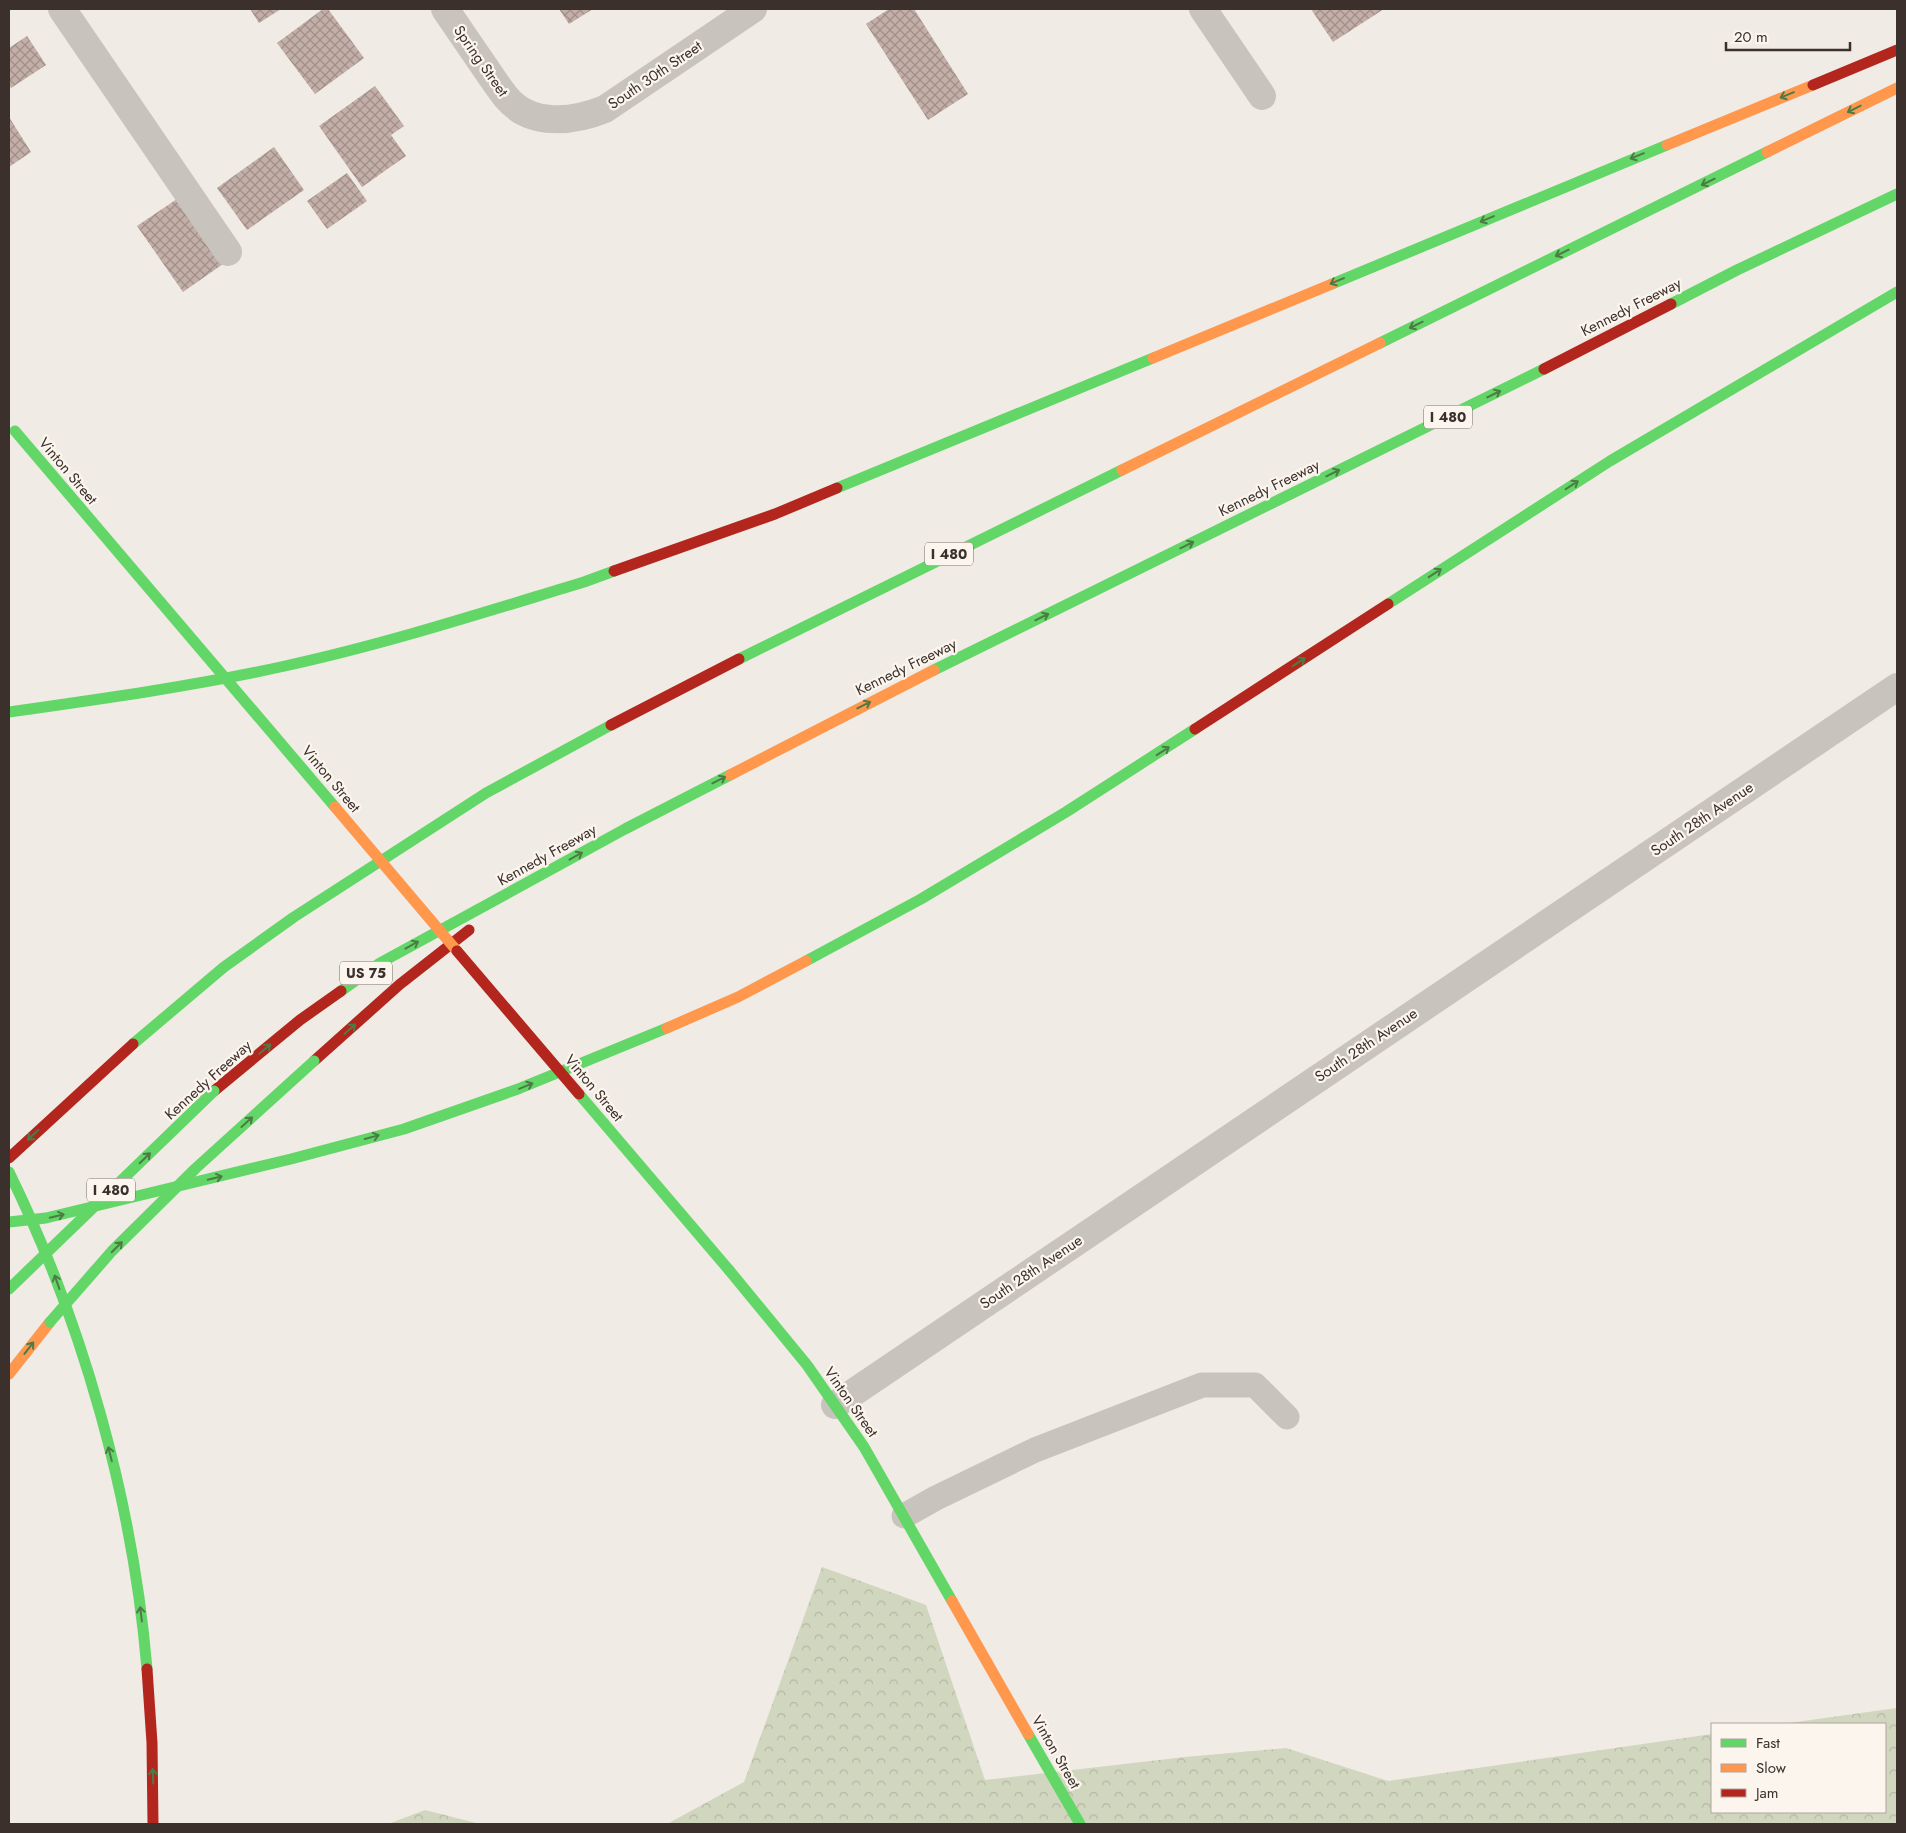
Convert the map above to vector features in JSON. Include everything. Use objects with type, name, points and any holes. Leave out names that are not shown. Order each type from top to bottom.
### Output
[{"type":"main road","points":[[9,712],[150,692],[285,666],[387,641],[496,610],[593,579],[784,510],[1897,50]]},
{"type":"main road","name":"I 480","points":[[9,1158],[150,1028],[224,967],[294,917],[486,793],[614,722],[711,672],[1897,88]]},
{"type":"main road","name":"Kennedy Freeway","points":[[9,1290],[214,1091],[300,1020],[380,963],[634,824],[870,702],[1509,387],[1737,270],[1897,194]]},
{"type":"main road","points":[[9,1222],[46,1218],[291,1160],[404,1129],[518,1089],[635,1042],[738,997],[921,899],[1066,812],[1610,460],[1897,292]]},
{"type":"main road","name":"Vinton Street","points":[[12,427],[729,1270],[807,1365],[864,1447],[1080,1824]]},
{"type":"main road","points":[[9,1374],[50,1322],[112,1251],[196,1168],[400,986],[533,879]]},
{"type":"main road","points":[[9,1172],[54,1272],[88,1377],[122,1499],[145,1646],[150,1711],[153,1824]]},
{"type":"street","points":[[62,9],[228,252]]},
{"type":"street","name":"Spring Street","points":[[445,9],[507,99],[524,111],[549,120]]},
{"type":"street","name":"South 30th Street","points":[[549,120],[587,116],[605,108],[752,9]]},
{"type":"street","points":[[1203,9],[1262,96]]},
{"type":"street","name":"South 28th Avenue","points":[[835,1405],[1897,687]]},
{"type":"lane","points":[[904,1516],[936,1498],[1035,1450],[1202,1385],[1255,1385],[1287,1417]]},
{"type":"green space","points":[[822,1567],[926,1605],[985,1780],[1185,1757],[1286,1748],[1388,1781],[1711,1734],[1711,1813],[1886,1813],[1886,1723],[1789,1723],[1897,1708],[1897,1824],[667,1824],[744,1782]]},
{"type":"green space","points":[[425,1810],[480,1824],[388,1824]]},
{"type":"building","points":[[250,9],[281,9],[259,23]]},
{"type":"building","points":[[323,9],[328,9],[364,58],[315,94],[277,43]]},
{"type":"building","points":[[559,9],[593,9],[569,24]]},
{"type":"building","points":[[889,9],[914,9],[968,94],[928,120],[866,24]]},
{"type":"building","points":[[1311,9],[1384,9],[1333,42]]},
{"type":"building","points":[[27,36],[46,65],[11,88],[9,84],[9,48]]},
{"type":"building","points":[[375,86],[404,126],[391,135],[406,156],[362,187],[319,126]]},
{"type":"building","points":[[9,117],[31,152],[9,167]]},
{"type":"building","points":[[274,147],[304,190],[247,230],[217,188]]},
{"type":"building","points":[[347,173],[367,201],[327,229],[307,201]]},
{"type":"building","points":[[177,199],[223,264],[183,292],[137,226]]},
{"type":"traffic: fast","points":[[1332,284],[1667,145]]},
{"type":"traffic: fast","points":[[1380,343],[1767,152]]},
{"type":"traffic: fast","points":[[1671,304],[1737,270],[1897,194]]},
{"type":"traffic: fast","points":[[1388,604],[1610,461],[1897,292]]},
{"type":"traffic: fast","points":[[837,488],[1153,358]]},
{"type":"traffic: fast","points":[[934,670],[1544,369]]},
{"type":"traffic: fast","points":[[15,431],[335,807]]},
{"type":"traffic: fast","points":[[739,659],[1122,470]]},
{"type":"traffic: fast","points":[[9,712],[182,686],[323,657],[473,616],[614,571]]},
{"type":"traffic: fast","points":[[133,1044],[224,967],[294,917],[486,793],[611,725]]},
{"type":"traffic: fast","points":[[806,961],[921,899],[1066,812],[1195,729]]},
{"type":"traffic: fast","points":[[341,991],[380,963],[625,829],[730,775]]},
{"type":"traffic: fast","points":[[9,1222],[46,1218],[291,1159],[404,1129],[518,1089],[667,1028]]},
{"type":"traffic: fast","points":[[50,1322],[112,1251],[196,1168],[314,1061]]},
{"type":"traffic: fast","points":[[9,1289],[214,1091]]},
{"type":"traffic: fast","points":[[579,1094],[729,1270]]},
{"type":"traffic: fast","points":[[9,1172],[36,1230],[60,1290],[100,1414],[117,1478],[130,1542],[147,1669]]},
{"type":"traffic: fast","points":[[729,1270],[807,1365],[864,1447],[952,1601]]},
{"type":"traffic: fast","points":[[1028,1734],[1080,1824]]},
{"type":"traffic: slow","points":[[1667,145],[1813,85]]},
{"type":"traffic: slow","points":[[1767,152],[1897,88]]},
{"type":"traffic: slow","points":[[1153,358],[1332,284]]},
{"type":"traffic: slow","points":[[1122,470],[1380,343]]},
{"type":"traffic: slow","points":[[730,775],[934,670]]},
{"type":"traffic: slow","points":[[335,807],[457,951]]},
{"type":"traffic: slow","points":[[667,1028],[738,997],[806,961]]},
{"type":"traffic: slow","points":[[9,1374],[50,1322]]},
{"type":"traffic: slow","points":[[952,1601],[1028,1734]]},
{"type":"traffic: jam","points":[[1813,85],[1897,50]]},
{"type":"traffic: jam","points":[[1544,369],[1671,304]]},
{"type":"traffic: jam","points":[[614,571],[775,514],[837,488]]},
{"type":"traffic: jam","points":[[1195,729],[1388,604]]},
{"type":"traffic: jam","points":[[611,725],[739,659]]},
{"type":"traffic: jam","points":[[314,1061],[399,985],[469,930]]},
{"type":"traffic: jam","points":[[457,951],[579,1094]]},
{"type":"traffic: jam","points":[[214,1091],[300,1020],[341,991]]},
{"type":"traffic: jam","points":[[9,1158],[133,1044]]},
{"type":"traffic: jam","points":[[147,1669],[152,1743],[153,1824]]}]
